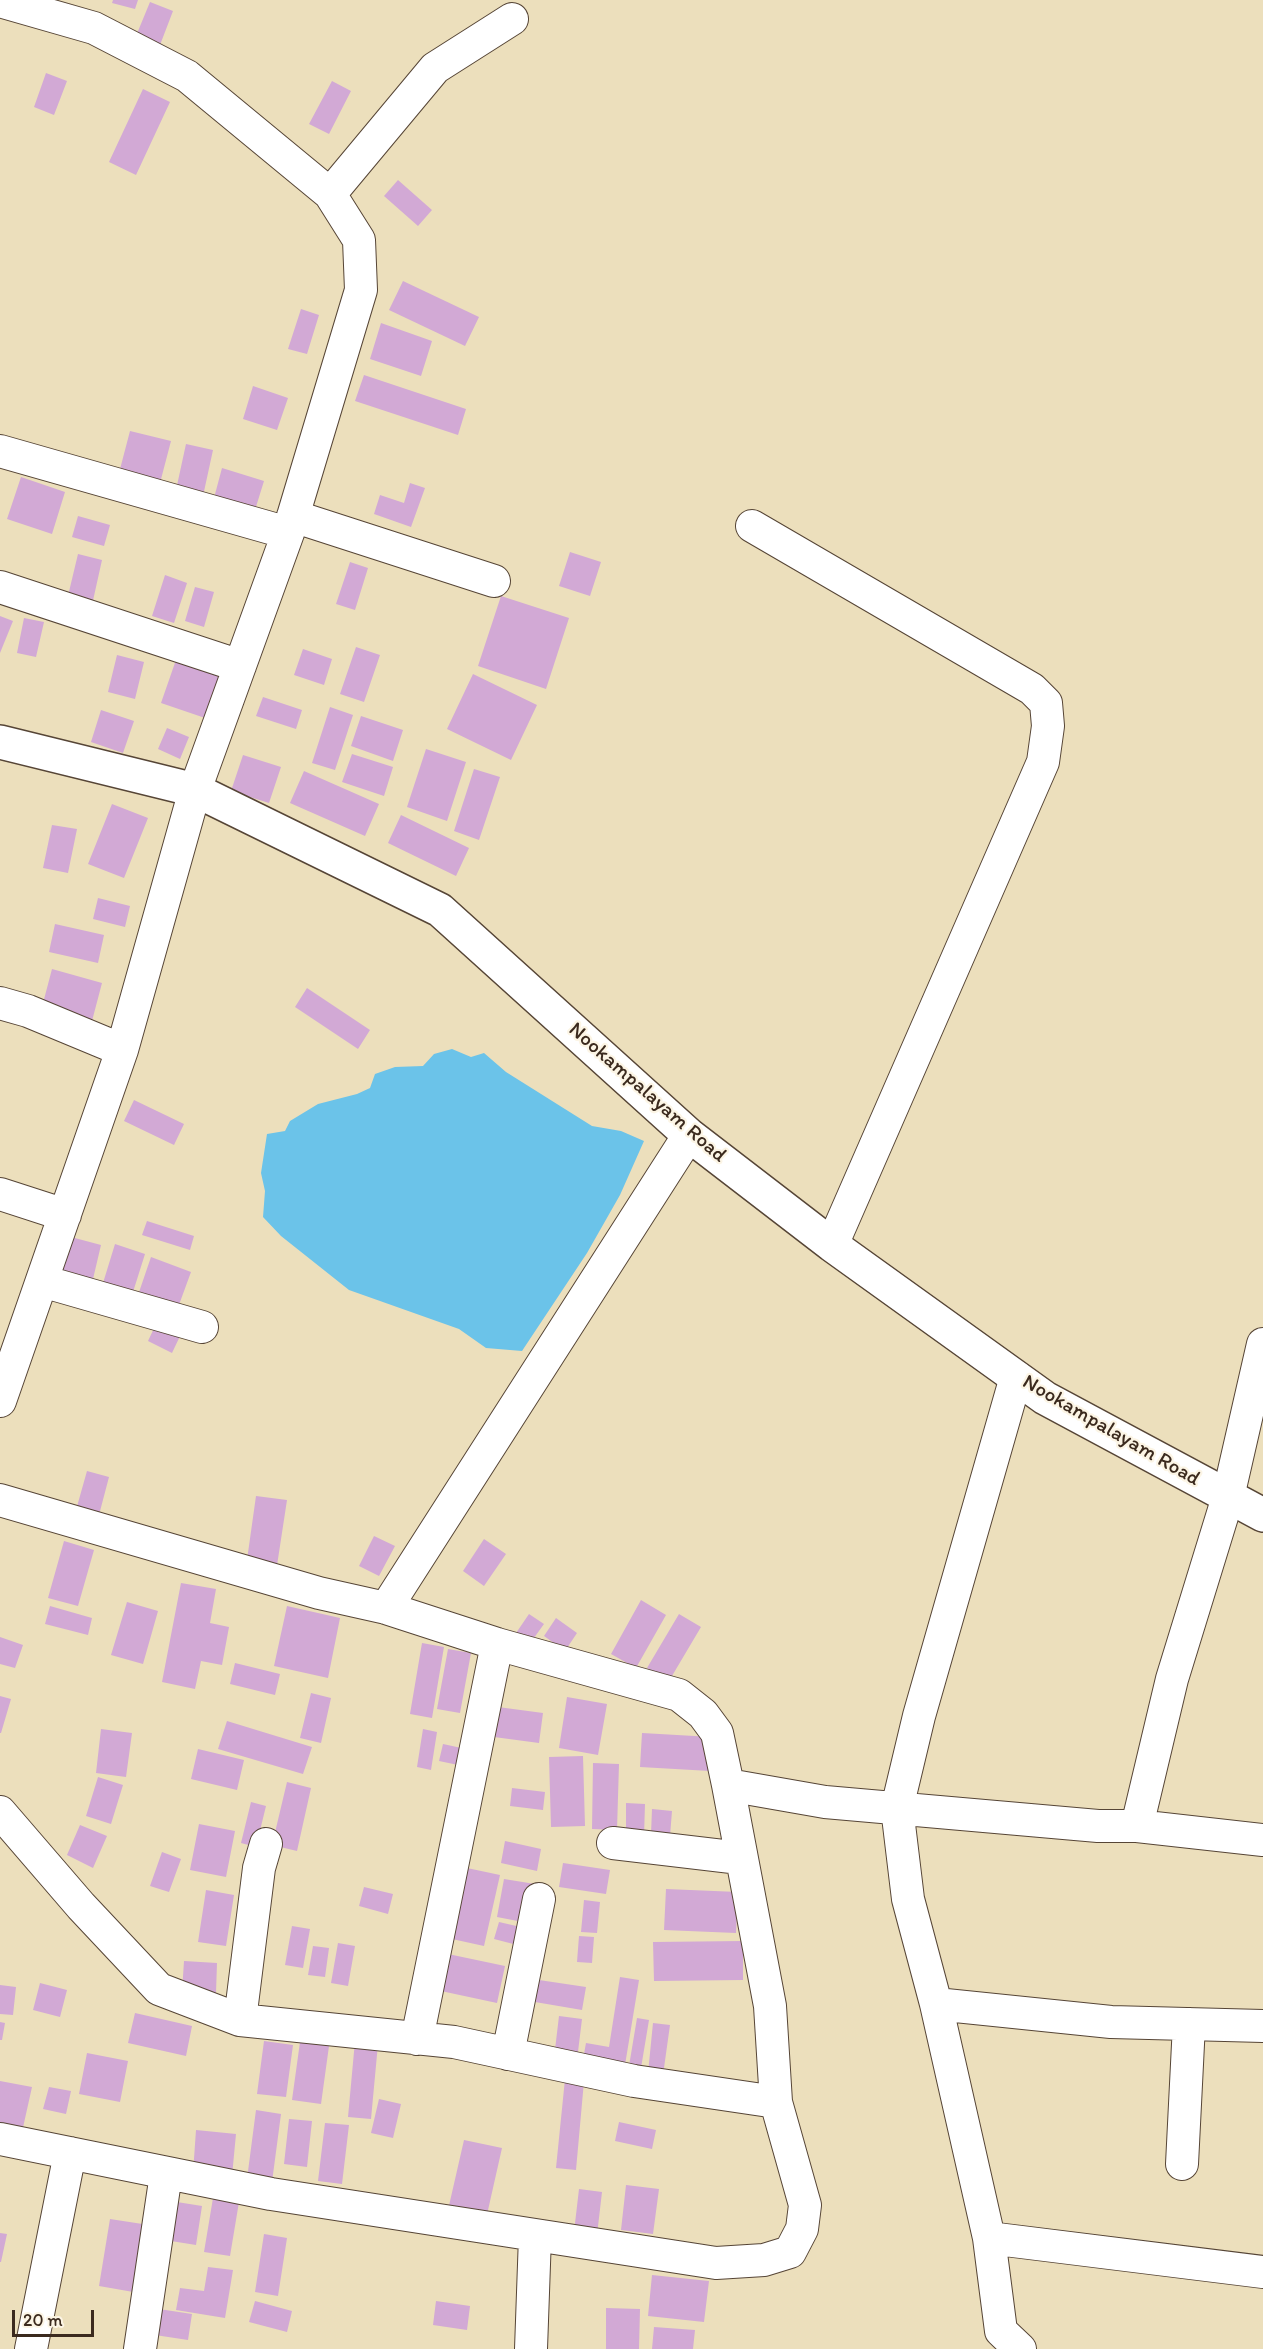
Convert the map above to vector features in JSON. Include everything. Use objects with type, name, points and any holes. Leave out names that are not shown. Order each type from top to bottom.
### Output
[{"type":"street","points":[[0,1],[94,28],[187,76],[330,195],[359,240],[361,290],[290,524],[195,790],[122,1050],[0,1401]]},
{"type":"street","points":[[330,195],[435,68],[512,19]]},
{"type":"street","points":[[0,451],[290,524],[494,581]]},
{"type":"street","points":[[752,526],[1032,689],[1046,703],[1048,726],[1043,762],[832,1245]]},
{"type":"street","points":[[0,587],[240,666]]},
{"type":"street","name":"Nookampalayam Road","points":[[0,742],[195,790],[440,909],[689,1135],[832,1245],[1045,1398],[1263,1515]]},
{"type":"street","points":[[0,1003],[28,1011],[122,1050]]},
{"type":"street","points":[[386,1608],[689,1135]]},
{"type":"street","points":[[0,1194],[65,1215]]},
{"type":"street","points":[[42,1281],[202,1327]]},
{"type":"street","points":[[1137,1826],[1172,1679],[1228,1497],[1261,1362]]},
{"type":"street","points":[[1016,1377],[919,1716],[897,1808],[908,1899],[936,2004],[989,2238],[1001,2331],[1020,2349]]},
{"type":"street","points":[[0,1500],[319,1593],[386,1608],[498,1644],[679,1695],[703,1714],[717,1733],[728,1785],[740,1858],[770,2006],[776,2102],[805,2205],[802,2229],[790,2252],[764,2260],[716,2263],[271,2194],[0,2139]]},
{"type":"street","points":[[417,2039],[498,1644]]},
{"type":"street","points":[[728,1785],[825,1802],[1098,1826],[1137,1826],[1263,1840]]},
{"type":"street","points":[[0,1812],[81,1906],[159,1989],[240,2020],[454,2042],[634,2081],[776,2102]]},
{"type":"street","points":[[613,1843],[740,1858]]},
{"type":"street","points":[[240,2020],[259,1868],[266,1844]]},
{"type":"street","points":[[508,2054],[539,1899]]},
{"type":"street","points":[[936,2004],[1111,2022],[1263,2026]]},
{"type":"street","points":[[1182,2164],[1189,2024]]},
{"type":"street","points":[[31,2349],[70,2153]]},
{"type":"street","points":[[140,2349],[166,2174]]},
{"type":"street","points":[[531,2349],[535,2236]]},
{"type":"street","points":[[989,2238],[1263,2272]]},
{"type":"water","points":[[452,1049],[471,1057],[484,1053],[506,1072],[592,1126],[621,1131],[644,1141],[620,1195],[587,1253],[522,1351],[486,1348],[459,1329],[349,1290],[281,1236],[263,1217],[265,1191],[261,1173],[267,1134],[285,1131],[290,1121],[318,1104],[357,1094],[370,1088],[375,1074],[395,1067],[423,1066],[434,1054]]},
{"type":"building","points":[[113,0],[138,0],[135,9],[112,3]]},
{"type":"building","points":[[150,2],[173,11],[160,45],[136,36]]},
{"type":"building","points":[[46,73],[67,81],[54,115],[34,107]]},
{"type":"building","points":[[332,81],[351,91],[329,134],[309,124]]},
{"type":"building","points":[[143,89],[170,102],[136,175],[109,162]]},
{"type":"building","points":[[398,180],[432,210],[418,226],[384,196]]},
{"type":"building","points":[[403,281],[479,317],[465,346],[389,310]]},
{"type":"building","points":[[301,309],[319,315],[307,354],[288,349]]},
{"type":"building","points":[[381,323],[432,341],[421,376],[370,359]]},
{"type":"building","points":[[364,375],[466,409],[458,435],[355,401]]},
{"type":"building","points":[[253,386],[288,398],[277,430],[243,419]]},
{"type":"building","points":[[130,431],[171,441],[160,483],[119,473]]},
{"type":"building","points":[[186,444],[213,450],[203,496],[176,490]]},
{"type":"building","points":[[222,468],[264,481],[255,510],[214,498]]},
{"type":"building","points":[[21,477],[65,492],[52,534],[7,519]]},
{"type":"building","points":[[410,483],[425,488],[411,527],[374,514],[380,495],[404,503]]},
{"type":"building","points":[[78,516],[110,525],[104,546],[72,537]]},
{"type":"building","points":[[570,552],[601,562],[590,596],[559,586]]},
{"type":"building","points":[[78,554],[102,560],[92,605],[67,600]]},
{"type":"building","points":[[350,562],[368,568],[355,610],[336,604]]},
{"type":"building","points":[[165,575],[187,583],[174,623],[152,616]]},
{"type":"building","points":[[195,587],[214,592],[204,627],[185,621]]},
{"type":"building","points":[[501,596],[569,618],[546,689],[478,666]]},
{"type":"building","points":[[0,616],[13,621],[0,653]]},
{"type":"building","points":[[24,618],[44,622],[36,657],[17,653]]},
{"type":"building","points":[[356,647],[380,655],[364,702],[340,694]]},
{"type":"building","points":[[303,649],[332,659],[324,685],[294,675]]},
{"type":"building","points":[[117,655],[144,662],[135,699],[108,692]]},
{"type":"building","points":[[177,657],[224,674],[208,719],[161,703]]},
{"type":"building","points":[[473,674],[537,705],[511,760],[447,729]]},
{"type":"building","points":[[263,697],[302,710],[296,729],[256,716]]},
{"type":"building","points":[[330,707],[353,715],[335,770],[312,763]]},
{"type":"building","points":[[101,710],[134,721],[123,753],[91,742]]},
{"type":"building","points":[[361,716],[403,730],[393,761],[351,746]]},
{"type":"building","points":[[167,728],[189,737],[180,759],[158,749]]},
{"type":"building","points":[[426,749],[466,762],[447,821],[407,807]]},
{"type":"building","points":[[352,754],[393,767],[384,796],[342,782]]},
{"type":"building","points":[[243,755],[281,767],[269,803],[231,791]]},
{"type":"building","points":[[474,769],[500,777],[479,840],[454,831]]},
{"type":"building","points":[[304,771],[379,804],[365,836],[290,803]]},
{"type":"building","points":[[112,804],[148,818],[124,878],[88,864]]},
{"type":"building","points":[[401,815],[469,848],[456,876],[388,843]]},
{"type":"building","points":[[52,825],[77,829],[68,873],[43,868]]},
{"type":"building","points":[[98,898],[130,906],[125,927],[93,919]]},
{"type":"building","points":[[55,924],[104,935],[98,963],[49,952]]},
{"type":"building","points":[[52,969],[102,983],[92,1021],[42,1007]]},
{"type":"building","points":[[307,988],[370,1030],[358,1049],[295,1007]]},
{"type":"building","points":[[134,1100],[184,1124],[174,1145],[124,1121]]},
{"type":"building","points":[[147,1221],[194,1236],[190,1250],[142,1235]]},
{"type":"building","points":[[71,1237],[101,1245],[93,1279],[62,1272]]},
{"type":"building","points":[[115,1244],[145,1254],[133,1292],[103,1283]]},
{"type":"building","points":[[151,1257],[191,1272],[176,1313],[137,1298]]},
{"type":"building","points":[[157,1322],[181,1334],[172,1353],[148,1341]]},
{"type":"building","points":[[87,1471],[109,1477],[99,1515],[76,1510]]},
{"type":"building","points":[[256,1496],[287,1500],[276,1572],[246,1567]]},
{"type":"building","points":[[374,1536],[395,1546],[379,1576],[359,1566]]},
{"type":"building","points":[[484,1539],[506,1554],[484,1586],[463,1571]]},
{"type":"building","points":[[64,1541],[94,1550],[78,1606],[48,1598]]},
{"type":"building","points":[[181,1583],[216,1589],[210,1623],[229,1627],[222,1665],[201,1661],[195,1689],[162,1682]]},
{"type":"building","points":[[641,1600],[666,1615],[636,1668],[611,1654]]},
{"type":"building","points":[[127,1602],[158,1611],[143,1664],[111,1655]]},
{"type":"building","points":[[50,1606],[92,1618],[88,1635],[45,1624]]},
{"type":"building","points":[[287,1606],[340,1618],[328,1678],[274,1666]]},
{"type":"building","points":[[529,1614],[544,1624],[526,1649],[512,1639]]},
{"type":"building","points":[[679,1614],[701,1627],[669,1681],[647,1668]]},
{"type":"building","points":[[556,1618],[577,1633],[565,1651],[544,1636]]},
{"type":"building","points":[[0,1637],[23,1645],[15,1668],[0,1664]]},
{"type":"building","points":[[422,1643],[444,1647],[432,1718],[410,1714]]},
{"type":"building","points":[[448,1649],[471,1653],[460,1713],[437,1709]]},
{"type":"building","points":[[235,1663],[280,1674],[275,1695],[230,1684]]},
{"type":"building","points":[[311,1693],[331,1698],[321,1743],[300,1738]]},
{"type":"building","points":[[0,1696],[11,1699],[1,1733],[0,1733]]},
{"type":"building","points":[[567,1697],[607,1704],[598,1755],[559,1748]]},
{"type":"building","points":[[498,1707],[543,1713],[539,1743],[494,1737]]},
{"type":"building","points":[[227,1721],[312,1747],[303,1774],[218,1749]]},
{"type":"building","points":[[101,1729],[132,1733],[126,1777],[96,1773]]},
{"type":"building","points":[[423,1729],[437,1732],[431,1770],[417,1767]]},
{"type":"building","points":[[642,1733],[712,1737],[710,1771],[640,1767]]},
{"type":"building","points":[[443,1744],[466,1749],[463,1766],[439,1761]]},
{"type":"building","points":[[198,1749],[244,1760],[237,1790],[191,1779]]},
{"type":"building","points":[[583,1756],[585,1826],[551,1827],[549,1757]]},
{"type":"building","points":[[593,1763],[619,1764],[617,1830],[592,1829]]},
{"type":"building","points":[[98,1777],[123,1785],[111,1824],[86,1816]]},
{"type":"building","points":[[287,1782],[311,1788],[297,1851],[272,1845]]},
{"type":"building","points":[[512,1788],[545,1792],[543,1810],[510,1806]]},
{"type":"building","points":[[251,1802],[266,1806],[256,1847],[241,1843]]},
{"type":"building","points":[[626,1803],[645,1804],[644,1836],[626,1835]]},
{"type":"building","points":[[652,1809],[672,1811],[670,1836],[651,1834]]},
{"type":"building","points":[[199,1824],[235,1831],[226,1877],[190,1870]]},
{"type":"building","points":[[80,1825],[107,1836],[93,1868],[67,1855]]},
{"type":"building","points":[[505,1841],[541,1849],[537,1871],[501,1863]]},
{"type":"building","points":[[162,1852],[181,1859],[169,1892],[150,1886]]},
{"type":"building","points":[[563,1863],[610,1870],[606,1894],[559,1887]]},
{"type":"building","points":[[467,1868],[500,1875],[484,1946],[452,1939]]},
{"type":"building","points":[[504,1879],[535,1884],[528,1923],[497,1917]]},
{"type":"building","points":[[364,1887],[393,1894],[388,1914],[359,1906]]},
{"type":"building","points":[[666,1889],[738,1892],[736,1933],[664,1930]]},
{"type":"building","points":[[206,1890],[234,1895],[226,1946],[198,1942]]},
{"type":"building","points":[[584,1900],[600,1902],[597,1933],[581,1932]]},
{"type":"building","points":[[499,1922],[525,1928],[521,1946],[494,1939]]},
{"type":"building","points":[[292,1926],[310,1929],[303,1968],[285,1965]]},
{"type":"building","points":[[579,1936],[594,1937],[592,1963],[577,1962]]},
{"type":"building","points":[[743,1941],[743,1980],[654,1981],[653,1942]]},
{"type":"building","points":[[338,1943],[355,1946],[348,1986],[331,1983]]},
{"type":"building","points":[[313,1946],[329,1948],[325,1977],[308,1975]]},
{"type":"building","points":[[448,1954],[505,1966],[497,2003],[441,1991]]},
{"type":"building","points":[[184,1961],[217,1963],[216,1993],[182,1992]]},
{"type":"building","points":[[620,1977],[639,1980],[624,2071],[582,2065],[586,2043],[609,2047]]},
{"type":"building","points":[[539,1980],[586,1987],[582,2010],[535,2002]]},
{"type":"building","points":[[40,1983],[67,1990],[60,2017],[33,2010]]},
{"type":"building","points":[[0,1985],[16,1987],[13,2015],[0,2014]]},
{"type":"building","points":[[135,2013],[192,2026],[186,2056],[128,2043]]},
{"type":"building","points":[[559,2016],[582,2019],[577,2060],[554,2058]]},
{"type":"building","points":[[637,2018],[649,2020],[640,2074],[628,2072]]},
{"type":"building","points":[[0,2022],[5,2023],[2,2040],[0,2040]]},
{"type":"building","points":[[653,2023],[670,2025],[663,2075],[648,2073]]},
{"type":"building","points":[[264,2041],[293,2045],[286,2097],[257,2094]]},
{"type":"building","points":[[355,2041],[378,2044],[371,2119],[348,2117]]},
{"type":"building","points":[[300,2042],[329,2046],[321,2104],[292,2100]]},
{"type":"building","points":[[87,2053],[128,2061],[120,2102],[79,2094]]},
{"type":"building","points":[[565,2079],[584,2081],[576,2170],[556,2168]]},
{"type":"building","points":[[0,2081],[32,2087],[22,2132],[0,2127]]},
{"type":"building","points":[[49,2087],[71,2091],[66,2114],[43,2109]]},
{"type":"building","points":[[379,2099],[401,2104],[393,2138],[371,2133]]},
{"type":"building","points":[[256,2110],[281,2114],[272,2182],[247,2179]]},
{"type":"building","points":[[289,2119],[312,2121],[307,2167],[284,2164]]},
{"type":"building","points":[[619,2122],[656,2130],[652,2149],[615,2141]]},
{"type":"building","points":[[325,2123],[349,2125],[342,2184],[318,2181]]},
{"type":"building","points":[[196,2130],[236,2134],[232,2176],[193,2173]]},
{"type":"building","points":[[464,2140],[502,2148],[486,2219],[448,2210]]},
{"type":"building","points":[[626,2185],[659,2189],[653,2234],[621,2230]]},
{"type":"building","points":[[579,2189],[602,2192],[597,2235],[574,2232]]},
{"type":"building","points":[[213,2198],[239,2202],[230,2256],[204,2252]]},
{"type":"building","points":[[177,2202],[202,2206],[196,2245],[171,2241]]},
{"type":"building","points":[[110,2219],[149,2225],[139,2293],[99,2286]]},
{"type":"building","points":[[0,2233],[7,2234],[1,2262],[0,2262]]},
{"type":"building","points":[[264,2234],[287,2238],[278,2296],[255,2292]]},
{"type":"building","points":[[208,2267],[233,2270],[225,2318],[176,2310],[180,2288],[204,2291]]},
{"type":"building","points":[[652,2275],[709,2281],[704,2322],[648,2316]]},
{"type":"building","points":[[255,2301],[292,2311],[287,2332],[249,2322]]},
{"type":"building","points":[[436,2301],[470,2306],[467,2330],[433,2325]]},
{"type":"building","points":[[606,2308],[640,2309],[639,2349],[606,2349]]},
{"type":"building","points":[[159,2309],[192,2314],[188,2340],[155,2335]]},
{"type":"building","points":[[654,2327],[695,2330],[693,2349],[652,2349]]}]
